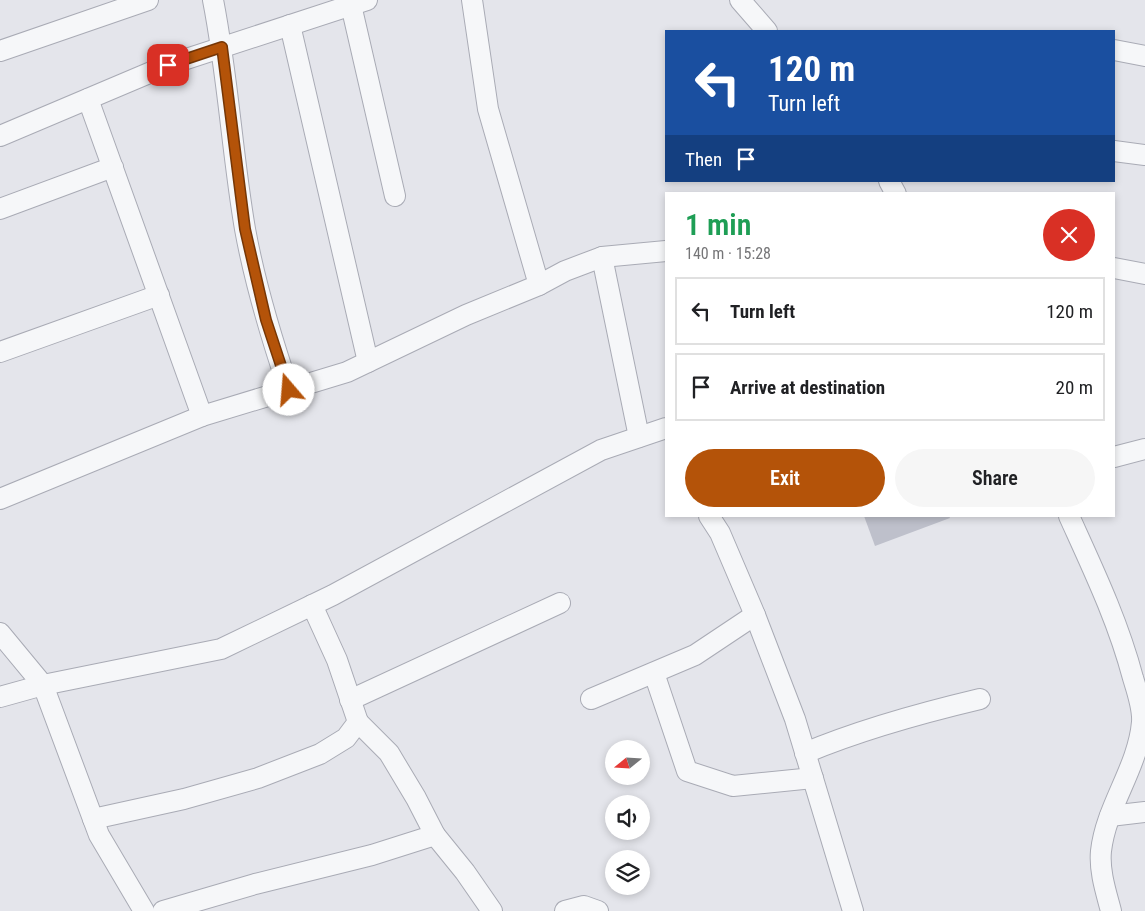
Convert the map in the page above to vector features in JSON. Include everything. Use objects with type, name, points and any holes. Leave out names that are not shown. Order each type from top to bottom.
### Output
[{"type":"street","points":[[0,51],[148,0]]},
{"type":"street","points":[[213,0],[222,47],[245,229],[266,320],[289,390]]},
{"type":"street","points":[[472,0],[488,109],[539,286]]},
{"type":"street","points":[[740,0],[766,30]]},
{"type":"street","points":[[0,136],[168,65],[359,3],[395,196]]},
{"type":"street","points":[[290,25],[368,362]]},
{"type":"street","points":[[1115,50],[1145,56]]},
{"type":"street","points":[[88,99],[202,416]]},
{"type":"street","points":[[1115,151],[1145,155]]},
{"type":"street","points":[[0,209],[113,167]]},
{"type":"street","points":[[0,499],[202,416],[347,372],[466,316],[539,286],[565,271],[602,257],[665,252]]},
{"type":"street","points":[[0,697],[43,685],[221,649],[312,605],[601,450],[657,436],[602,257]]},
{"type":"street","points":[[1115,268],[1145,274]]},
{"type":"street","points":[[0,352],[159,295]]},
{"type":"street","points":[[1115,457],[1145,449]]},
{"type":"street","points":[[710,517],[720,534],[755,615],[795,718],[852,911]]},
{"type":"street","points":[[1069,517],[1109,603],[1123,641],[1138,694],[1142,720],[1137,750],[1137,767],[1110,816],[1101,852],[1104,885],[1111,911]]},
{"type":"street","points":[[350,700],[560,603]]},
{"type":"street","points":[[312,605],[337,660],[358,722],[389,753],[416,798],[435,835],[465,872],[492,911]]},
{"type":"street","points":[[591,699],[695,655],[755,615]]},
{"type":"street","points":[[0,633],[43,685],[99,835],[144,911]]},
{"type":"street","points":[[654,673],[687,771],[733,786],[813,778]]},
{"type":"street","points":[[805,752],[840,738],[929,711],[980,699]]},
{"type":"street","points":[[92,819],[184,799],[258,778],[320,754],[346,738],[358,722]]},
{"type":"street","points":[[1110,816],[1145,812]]},
{"type":"street","points":[[162,911],[255,884],[372,855],[435,835]]},
{"type":"street","points":[[565,911],[584,906],[598,911]]},
{"type":"building","points":[[864,517],[950,518],[875,546]]},
{"type":"route","points":[[168,65],[222,47],[245,229],[266,320],[289,390]]}]
